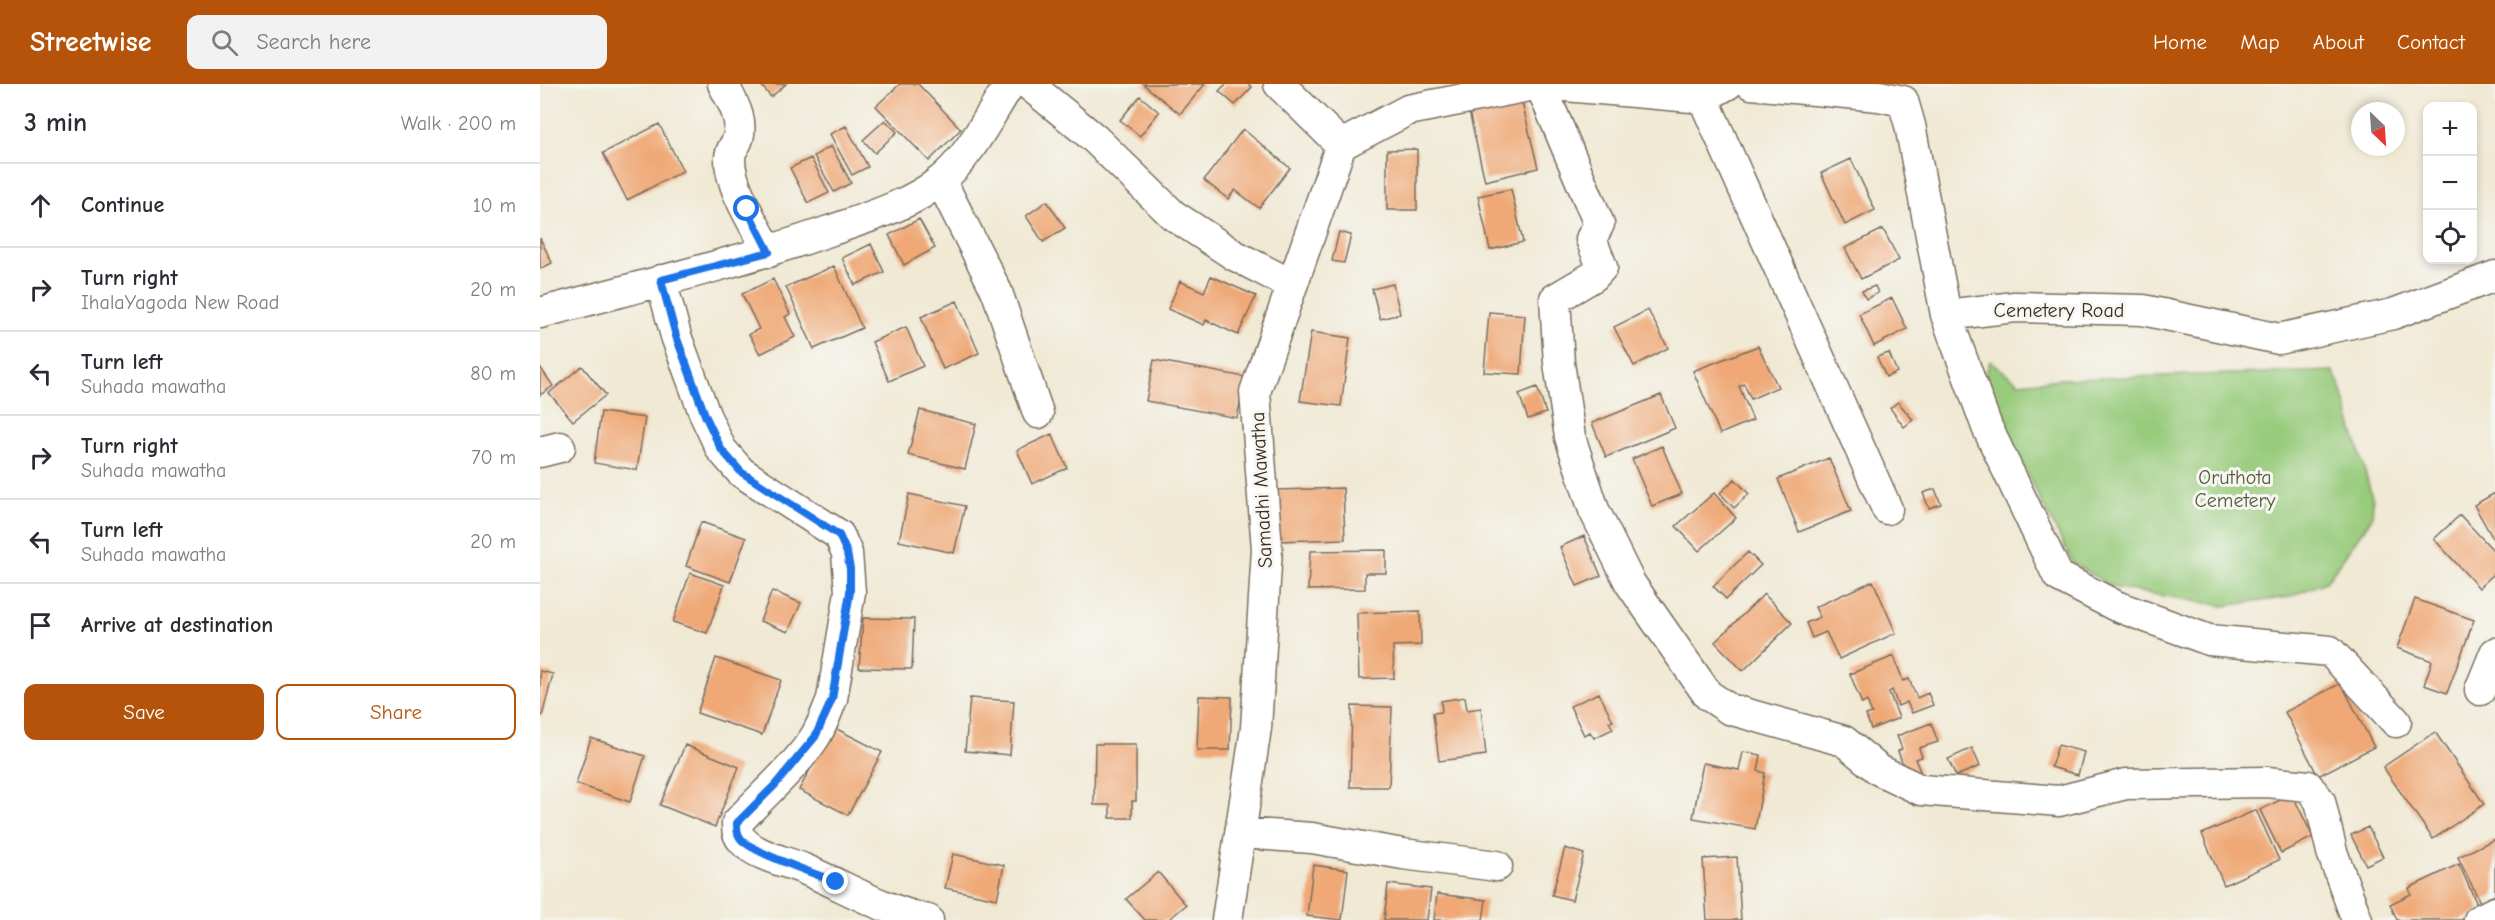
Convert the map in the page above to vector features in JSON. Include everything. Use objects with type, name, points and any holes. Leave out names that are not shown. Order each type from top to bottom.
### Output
[{"type":"street","points":[[723,84],[735,105],[739,123],[738,139],[729,157],[732,172],[769,252]]},
{"type":"street","points":[[540,313],[769,252],[856,222],[910,200],[940,181],[954,168],[1010,84]]},
{"type":"street","points":[[1028,84],[1094,138],[1173,215],[1234,255],[1292,285]]},
{"type":"street","points":[[1279,84],[1341,145],[1408,110],[1540,84],[1715,91],[1887,509]]},
{"type":"street","points":[[1540,84],[1599,224],[1591,239],[1602,267],[1594,276],[1555,299],[1559,363],[1570,437],[1594,510],[1630,584],[1708,695],[1729,710],[1844,741],[1879,770],[1921,790],[2059,801],[2126,784],[2267,782],[2308,786],[2320,801],[2332,852],[2357,920]]},
{"type":"street","points":[[1751,84],[1879,96],[1903,101],[1910,125],[1946,315],[1987,427],[2058,576],[2116,606],[2209,640],[2330,651],[2396,722]]},
{"type":"street","name":"Samadhi Mawatha","points":[[1227,920],[1256,728],[1267,549],[1255,392],[1341,145]]},
{"type":"street","points":[[940,181],[997,292],[1038,413]]},
{"type":"street","name":"Cemetery Road","points":[[1946,315],[2016,307],[2143,310],[2279,339],[2393,314],[2495,276]]},
{"type":"street","points":[[661,280],[676,336],[705,415],[721,449],[741,472],[839,535],[847,553],[850,569],[850,592],[832,699],[827,711],[815,737],[775,785],[737,823],[737,831],[743,841],[762,853],[836,882],[870,901],[902,914],[928,920]]},
{"type":"street","points":[[2480,690],[2495,653]]},
{"type":"street","points":[[1240,833],[1312,838],[1403,854],[1497,866]]},
{"type":"street","points":[[2479,920],[2495,912]]},
{"type":"green space","name":"Oruthota Cemetery","points":[[1990,361],[2019,383],[2061,379],[2333,371],[2341,388],[2373,500],[2372,518],[2326,582],[2289,597],[2224,606],[2112,587],[2073,563],[1982,386]]},
{"type":"building","points":[[760,84],[786,84],[771,97]]},
{"type":"building","points":[[900,84],[918,84],[961,129],[929,161],[876,106]]},
{"type":"building","points":[[1143,84],[1205,84],[1180,114]]},
{"type":"building","points":[[1226,84],[1248,84],[1252,87],[1235,105],[1219,91]]},
{"type":"building","points":[[1519,90],[1538,168],[1485,181],[1467,103]]},
{"type":"building","points":[[1140,96],[1159,112],[1140,136],[1120,120]]},
{"type":"building","points":[[885,120],[897,132],[875,153],[863,140]]},
{"type":"building","points":[[659,124],[683,171],[627,200],[603,153]]},
{"type":"building","points":[[846,126],[868,167],[852,175],[830,134]]},
{"type":"building","points":[[1243,129],[1290,168],[1259,208],[1235,190],[1228,199],[1204,180]]},
{"type":"building","points":[[831,146],[851,183],[834,192],[814,156]]},
{"type":"building","points":[[1417,149],[1417,210],[1387,210],[1387,150]]},
{"type":"building","points":[[811,158],[829,193],[808,203],[790,168]]},
{"type":"building","points":[[1851,159],[1875,210],[1845,225],[1821,173]]},
{"type":"building","points":[[1511,189],[1523,242],[1490,250],[1478,196]]},
{"type":"building","points":[[1047,201],[1065,228],[1043,242],[1026,216]]},
{"type":"building","points":[[919,219],[935,248],[904,265],[889,235]]},
{"type":"building","points":[[1883,229],[1899,260],[1861,279],[1845,248]]},
{"type":"building","points":[[1339,232],[1351,235],[1344,263],[1332,261]]},
{"type":"building","points":[[540,238],[552,263],[540,269]]},
{"type":"building","points":[[871,244],[884,272],[855,285],[842,258]]},
{"type":"building","points":[[834,266],[862,328],[814,349],[786,287]]},
{"type":"building","points":[[1211,276],[1256,296],[1238,335],[1206,320],[1204,325],[1168,309],[1180,281],[1204,292]]},
{"type":"building","points":[[773,279],[790,314],[785,317],[795,337],[760,354],[749,334],[759,329],[742,294]]},
{"type":"building","points":[[1393,284],[1400,314],[1380,319],[1372,289]]},
{"type":"building","points":[[1875,286],[1878,293],[1866,299],[1862,291]]},
{"type":"building","points":[[1892,298],[1907,329],[1874,346],[1859,314]]},
{"type":"building","points":[[957,301],[979,353],[943,369],[921,317]]},
{"type":"building","points":[[1648,310],[1668,348],[1634,366],[1614,327]]},
{"type":"building","points":[[1489,312],[1525,315],[1521,374],[1484,372]]},
{"type":"building","points":[[906,327],[923,366],[889,381],[872,342]]},
{"type":"building","points":[[1311,332],[1350,338],[1341,406],[1300,401]]},
{"type":"building","points":[[1758,346],[1778,387],[1751,399],[1744,384],[1739,386],[1753,420],[1720,434],[1693,371]]},
{"type":"building","points":[[1889,353],[1897,372],[1886,377],[1877,357]]},
{"type":"building","points":[[1154,360],[1245,377],[1237,418],[1146,401]]},
{"type":"building","points":[[582,366],[606,395],[573,421],[549,393]]},
{"type":"building","points":[[540,367],[553,386],[540,395]]},
{"type":"building","points":[[1537,387],[1546,413],[1528,419],[1519,394]]},
{"type":"building","points":[[1661,395],[1675,428],[1606,457],[1592,423]]},
{"type":"building","points":[[1898,402],[1913,420],[1904,427],[1890,408]]},
{"type":"building","points":[[920,410],[976,424],[965,469],[908,455]]},
{"type":"building","points":[[601,412],[645,418],[637,470],[594,463]]},
{"type":"building","points":[[1052,434],[1067,468],[1032,484],[1017,450]]},
{"type":"building","points":[[1662,446],[1682,494],[1652,506],[1632,459]]},
{"type":"building","points":[[1829,458],[1851,511],[1799,532],[1778,479]]},
{"type":"building","points":[[1735,479],[1749,494],[1734,508],[1720,493]]},
{"type":"building","points":[[1343,488],[1345,539],[1278,541],[1278,490]]},
{"type":"building","points":[[1935,489],[1941,504],[1929,508],[1923,493]]},
{"type":"building","points":[[1714,493],[1736,518],[1699,551],[1676,526]]},
{"type":"building","points":[[2495,493],[2495,542],[2474,505]]},
{"type":"building","points":[[909,494],[965,506],[954,553],[899,541]]},
{"type":"building","points":[[2460,515],[2495,552],[2495,573],[2479,588],[2434,539]]},
{"type":"building","points":[[701,522],[746,538],[730,582],[686,566]]},
{"type":"building","points":[[1584,536],[1601,576],[1577,586],[1560,547]]},
{"type":"building","points":[[1386,550],[1386,573],[1365,573],[1365,589],[1308,590],[1310,551]]},
{"type":"building","points":[[1748,552],[1761,565],[1726,599],[1713,586]]},
{"type":"building","points":[[690,573],[724,585],[707,633],[673,622]]},
{"type":"building","points":[[1873,581],[1896,633],[1839,659],[1826,632],[1812,638],[1806,623],[1820,617],[1815,607]]},
{"type":"building","points":[[772,591],[801,603],[788,632],[760,621]]},
{"type":"building","points":[[1764,594],[1792,623],[1743,671],[1715,642]]},
{"type":"building","points":[[2415,599],[2474,620],[2447,693],[2424,685],[2432,661],[2397,648]]},
{"type":"building","points":[[1420,611],[1421,645],[1393,646],[1394,678],[1359,679],[1357,613]]},
{"type":"building","points":[[863,618],[914,619],[912,669],[859,668]]},
{"type":"building","points":[[1894,656],[1903,681],[1909,679],[1917,698],[1928,693],[1933,705],[1912,713],[1907,702],[1898,706],[1892,690],[1889,692],[1899,718],[1871,729],[1866,715],[1872,713],[1867,701],[1862,704],[1850,674]]},
{"type":"building","points":[[716,658],[781,680],[762,735],[697,713]]},
{"type":"building","points":[[540,671],[553,674],[542,716],[540,716]]},
{"type":"building","points":[[2341,683],[2374,747],[2318,776],[2285,712]]},
{"type":"building","points":[[1599,693],[1613,721],[1609,722],[1613,729],[1594,738],[1590,732],[1584,735],[1570,706]]},
{"type":"building","points":[[1199,696],[1232,697],[1230,750],[1197,750]]},
{"type":"building","points":[[1465,697],[1467,710],[1481,708],[1486,755],[1439,761],[1433,713],[1442,712],[1441,701]]},
{"type":"building","points":[[970,698],[1014,701],[1010,755],[965,751]]},
{"type":"building","points":[[1352,706],[1392,707],[1389,787],[1350,787]]},
{"type":"building","points":[[1931,723],[1938,742],[1919,748],[1922,757],[1915,759],[1920,771],[1907,776],[1898,751],[1902,749],[1897,736]]},
{"type":"building","points":[[833,727],[882,752],[848,815],[799,790]]},
{"type":"building","points":[[2435,732],[2484,804],[2433,839],[2383,767]]},
{"type":"building","points":[[591,738],[645,756],[630,802],[576,784]]},
{"type":"building","points":[[1095,744],[1136,744],[1136,801],[1132,801],[1132,818],[1110,818],[1110,805],[1094,805]]},
{"type":"building","points":[[685,745],[739,767],[715,827],[660,805]]},
{"type":"building","points":[[2058,745],[2084,752],[2078,775],[2051,767]]},
{"type":"building","points":[[1972,748],[1980,766],[1956,776],[1948,759]]},
{"type":"building","points":[[1743,752],[1761,755],[1758,771],[1765,773],[1755,829],[1693,818],[1703,763],[1739,770]]},
{"type":"building","points":[[2292,794],[2313,837],[2281,853],[2260,810]]},
{"type":"building","points":[[2256,810],[2279,860],[2224,885],[2202,834]]},
{"type":"building","points":[[2368,827],[2383,857],[2366,865],[2351,835]]},
{"type":"building","points":[[2495,839],[2495,895],[2480,902],[2458,857]]},
{"type":"building","points":[[1565,848],[1584,854],[1572,900],[1552,895]]},
{"type":"building","points":[[953,854],[1004,865],[997,899],[945,888]]},
{"type":"building","points":[[1737,857],[1741,920],[1707,920],[1703,859]]},
{"type":"building","points":[[2459,864],[2480,911],[2461,920],[2397,920],[2390,904],[2411,894],[2409,888]]},
{"type":"building","points":[[1313,865],[1348,870],[1342,920],[1307,916]]},
{"type":"building","points":[[1158,872],[1186,905],[1168,920],[1145,920],[1126,899]]},
{"type":"building","points":[[1388,884],[1431,889],[1427,920],[1384,920]]},
{"type":"building","points":[[1437,894],[1486,900],[1483,920],[1434,920]]},
{"type":"route","points":[[747,209],[769,252],[661,280],[676,336],[705,415],[721,449],[741,472],[776,497],[839,535],[847,553],[850,592],[832,699],[815,737],[775,785],[737,823],[737,831],[743,841],[762,853],[836,882]]}]
